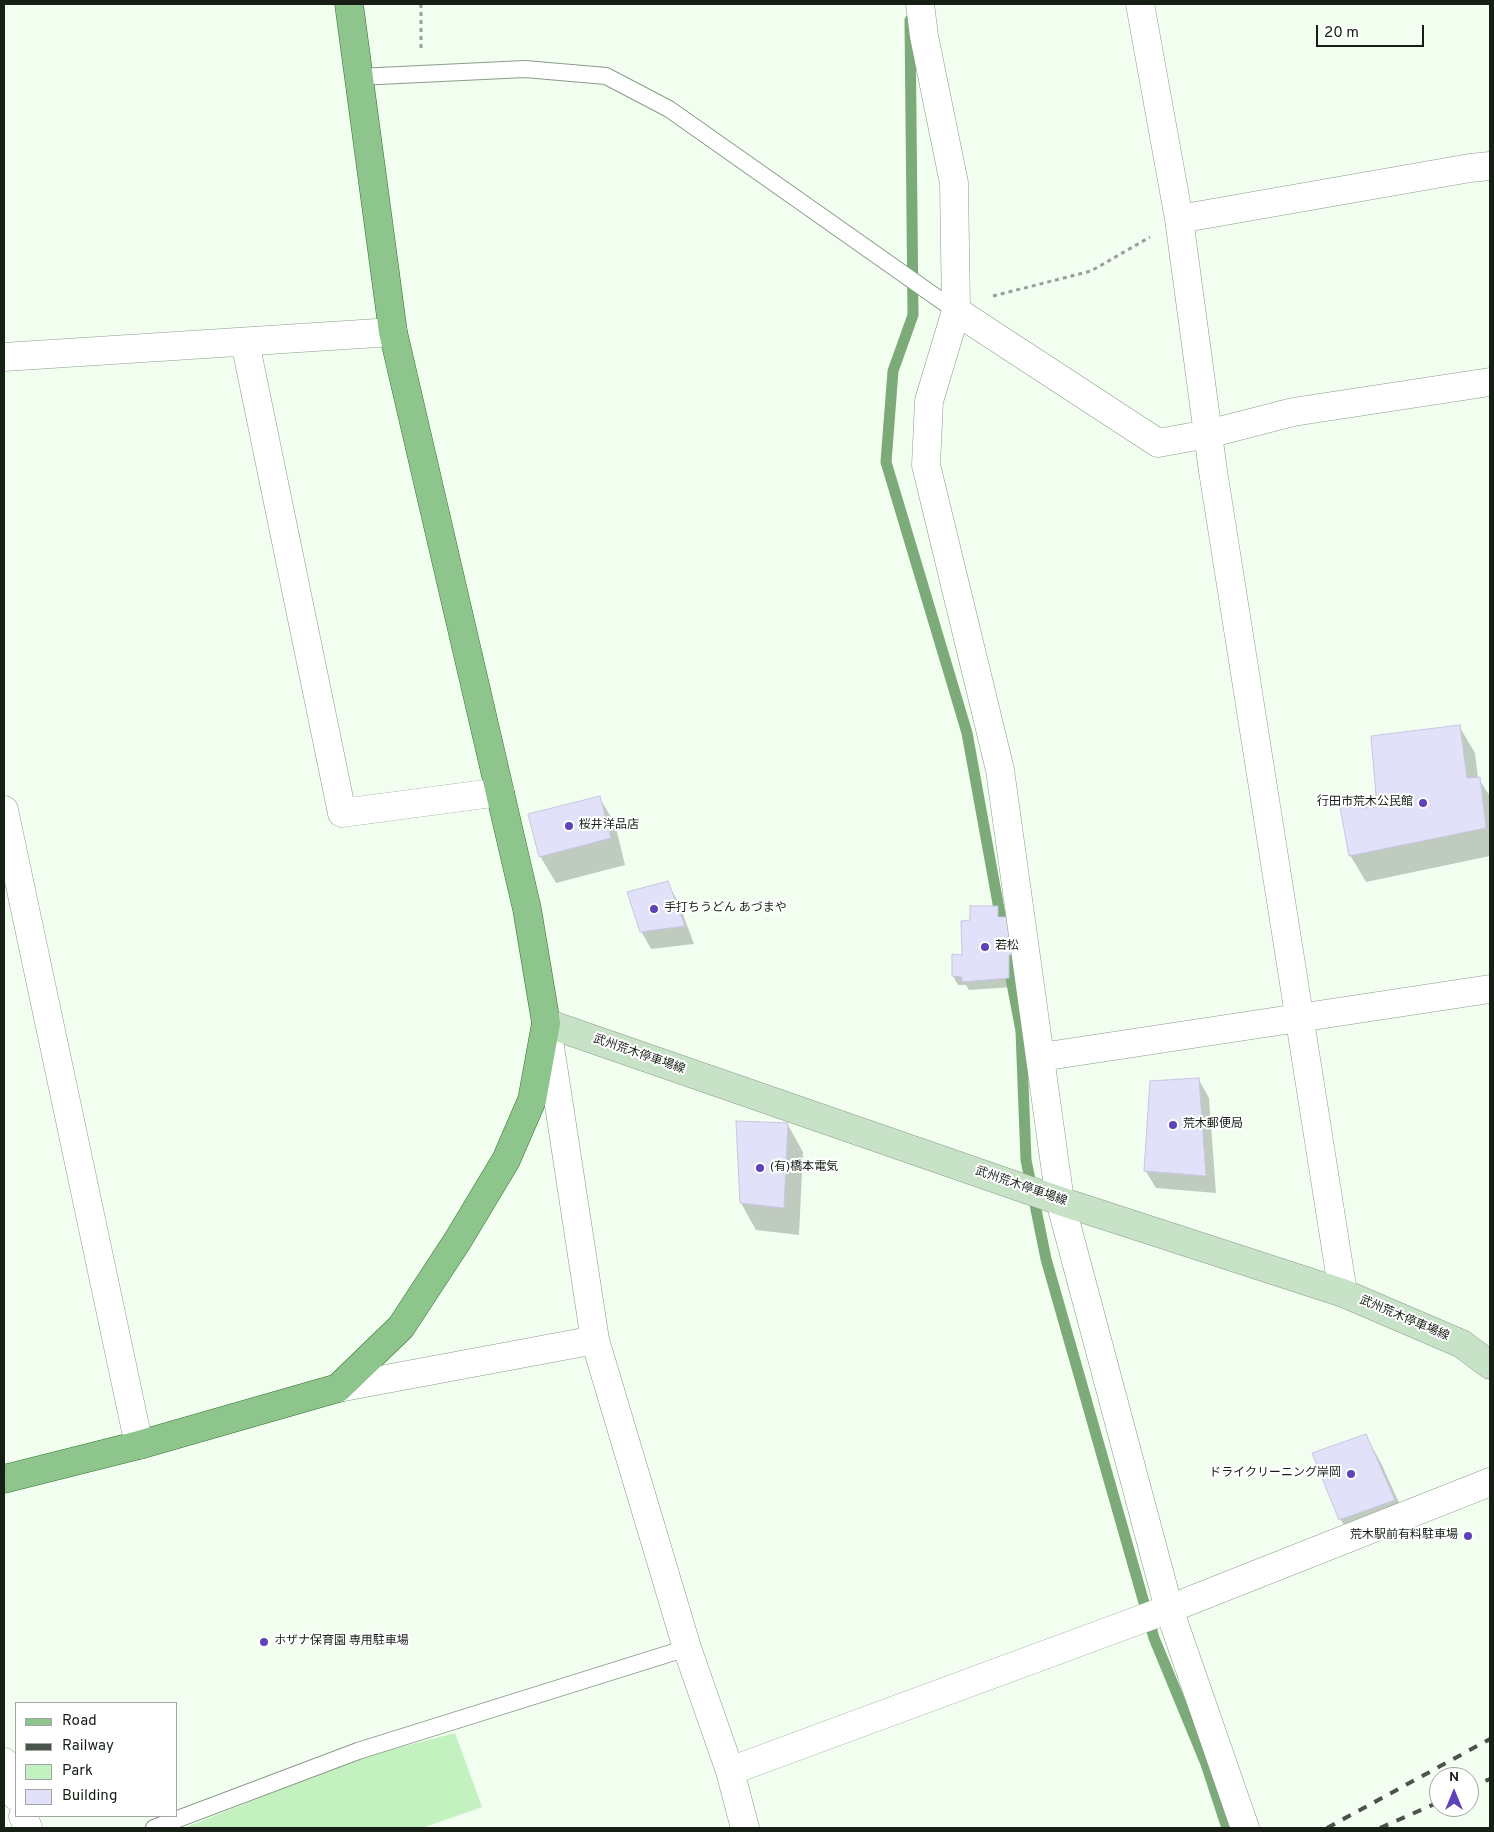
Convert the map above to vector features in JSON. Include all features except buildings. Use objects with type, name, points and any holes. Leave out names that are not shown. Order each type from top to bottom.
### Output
[{"type":"main road","points":[[4,1479],[139,1445],[338,1388],[401,1327],[458,1240],[506,1160],[532,1100],[546,1023],[527,909],[393,332],[349,4]]},
{"type":"main road","name":"武州荒木停車場線","points":[[546,1023],[1060,1201],[1343,1293],[1462,1344],[1490,1365]]},
{"type":"street","points":[[920,4],[924,36],[954,182],[956,311],[930,400],[926,465],[1000,770],[1042,1057],[1060,1201],[1169,1609],[1245,1828]]},
{"type":"street","points":[[1140,4],[1179,220],[1208,434],[1343,1293]]},
{"type":"street","points":[[1179,220],[1490,166]]},
{"type":"street","points":[[956,311],[1158,443],[1208,434],[1293,412],[1490,382]]},
{"type":"street","points":[[4,357],[393,332]]},
{"type":"street","points":[[245,342],[342,813],[500,792]]},
{"type":"street","points":[[4,810],[139,1445]]},
{"type":"street","points":[[1042,1057],[1490,989]]},
{"type":"street","points":[[546,1023],[595,1340],[687,1648],[730,1771],[745,1828]]},
{"type":"street","points":[[338,1388],[595,1340]]},
{"type":"street","points":[[730,1771],[1169,1609],[1490,1482]]},
{"type":"street","points":[[4,1762],[15,1793]]},
{"type":"lane","points":[[358,76],[525,69],[606,76],[669,109],[956,311]]},
{"type":"lane","points":[[154,1828],[358,1751],[687,1648]]},
{"type":"path","points":[[421,4],[421,74]]},
{"type":"path","points":[[956,311],[990,297],[1091,271],[1179,220]]},
{"type":"green space","points":[[455,1733],[482,1807],[422,1828],[184,1828],[362,1757]]},
{"type":"waterway","points":[[910,20],[913,315],[893,371],[886,462],[967,733],[1003,931]]},
{"type":"waterway","points":[[1006,952],[1021,1031],[1026,1160],[1046,1259],[1154,1638],[1206,1764],[1227,1828]]},
{"type":"railway","points":[[1327,1828],[1490,1739]]},
{"type":"railway","points":[[1479,1784],[1490,1779]]},
{"type":"railway","points":[[1380,1828],[1429,1806]]},
{"type":"place","name":"行田市荒木公民館","points":[[1423,803]]},
{"type":"place","name":"桜井洋品店","points":[[569,826]]},
{"type":"place","name":"手打ちうどん あづまや","points":[[654,909]]},
{"type":"place","name":"若松","points":[[985,947]]},
{"type":"place","name":"荒木郵便局","points":[[1173,1125]]},
{"type":"place","name":"(有)橋本電気","points":[[760,1168]]},
{"type":"place","name":"ドライクリーニング岸岡","points":[[1351,1474]]},
{"type":"place","name":"荒木駅前有料駐車場","points":[[1468,1536]]},
{"type":"place","name":"ホザナ保育園 専用駐車場","points":[[264,1642]]}]
